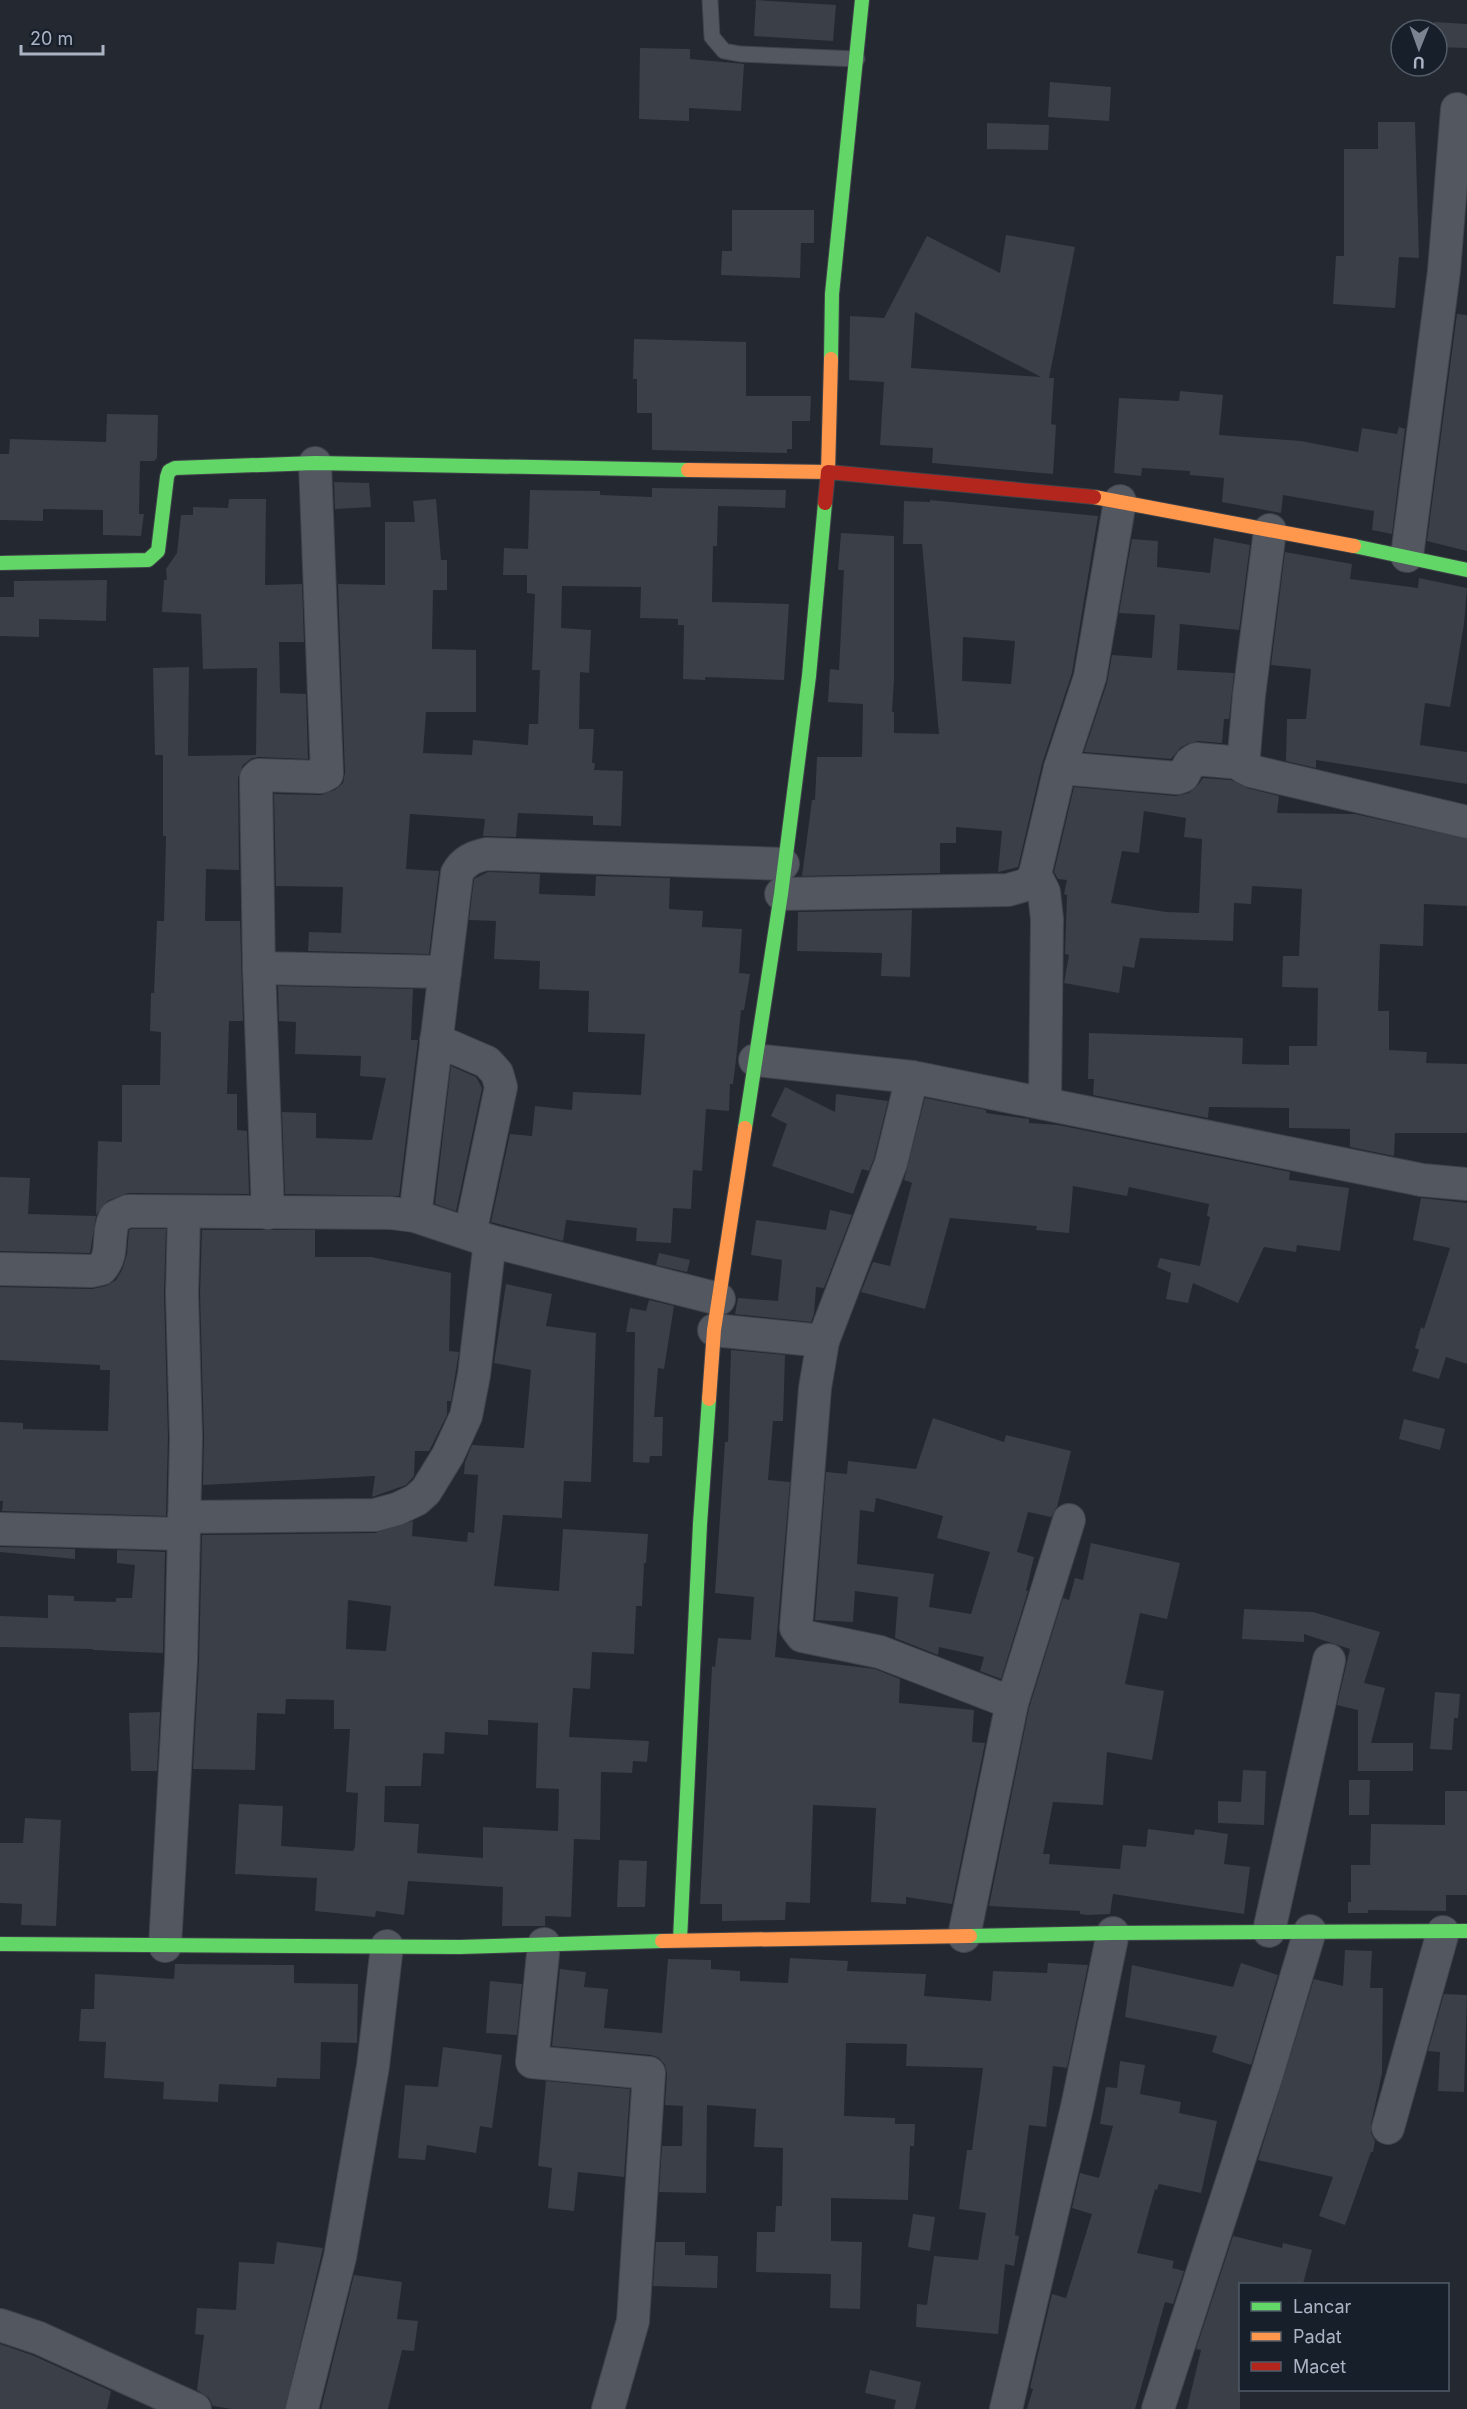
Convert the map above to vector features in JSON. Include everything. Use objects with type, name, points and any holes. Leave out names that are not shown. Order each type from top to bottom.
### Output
[{"type":"street","points":[[680,1940],[700,1524],[714,1330],[782,879],[809,676],[828,472],[832,294],[862,0]]},
{"type":"street","points":[[1407,556],[1444,271],[1457,109]]},
{"type":"street","points":[[268,1213],[259,968],[256,778],[259,775],[321,777],[327,774],[315,463]]},
{"type":"street","points":[[0,563],[148,560],[158,552],[166,477],[169,471],[175,468],[315,463],[828,472],[1087,496],[1407,556],[1467,570]]},
{"type":"street","points":[[415,1216],[457,873],[460,867],[475,857],[486,854],[782,879],[1008,890],[1029,884],[1035,874],[1060,768],[1090,677],[1120,501]]},
{"type":"street","points":[[1270,530],[1243,767],[1251,771],[1467,822]]},
{"type":"street","points":[[1060,768],[1177,778],[1183,777],[1190,762],[1196,759],[1242,762]]},
{"type":"street","points":[[1035,874],[1044,892],[1047,919],[1045,1102]]},
{"type":"street","points":[[259,968],[445,972]]},
{"type":"street","points":[[0,1529],[183,1525],[375,1515],[398,1509],[416,1500],[426,1491],[448,1455],[466,1416],[474,1375],[480,1237],[501,1087],[497,1073],[487,1062],[436,1040]]},
{"type":"street","points":[[755,1060],[912,1077],[1045,1102],[1422,1180],[1467,1184]]},
{"type":"street","points":[[912,1077],[891,1163],[823,1341],[815,1388],[797,1615],[799,1633],[880,1652],[1012,1703]]},
{"type":"street","points":[[0,1269],[92,1271],[101,1269],[109,1257],[111,1223],[121,1213],[357,1213],[415,1216],[480,1237],[719,1299]]},
{"type":"street","points":[[165,1946],[181,1661],[186,1438],[182,1294],[184,1213]]},
{"type":"street","points":[[714,1330],[823,1341]]},
{"type":"street","points":[[964,1936],[1012,1703],[1069,1520]]},
{"type":"street","points":[[1269,1931],[1329,1660]]},
{"type":"street","points":[[1158,2409],[1267,2074],[1310,1931]]},
{"type":"street","points":[[0,1944],[387,1946],[1113,1933],[1455,1932],[1388,2128]]},
{"type":"street","points":[[1006,2409],[1077,2107],[1113,1933]]},
{"type":"street","points":[[544,1944],[532,2062],[649,2073],[633,2321],[608,2409]]},
{"type":"street","points":[[302,2409],[340,2257],[373,2066],[387,1946]]},
{"type":"street","points":[[0,2325],[39,2338],[195,2409]]},
{"type":"lane","points":[[710,0],[711,37],[724,51],[740,54],[857,59]]},
{"type":"building","points":[[756,0],[836,5],[833,41],[754,36]]},
{"type":"building","points":[[1449,23],[1467,24],[1467,48],[1449,47]]},
{"type":"building","points":[[640,48],[690,49],[690,59],[744,64],[741,111],[689,108],[689,121],[639,119]]},
{"type":"building","points":[[1050,82],[1111,87],[1109,121],[1048,117]]},
{"type":"building","points":[[1378,122],[1415,122],[1419,258],[1399,257],[1395,308],[1333,304],[1336,256],[1344,256],[1344,149],[1378,149]]},
{"type":"building","points":[[987,123],[1049,125],[1048,150],[987,149]]},
{"type":"building","points":[[732,210],[814,210],[814,243],[801,243],[800,278],[721,275],[722,251],[732,251]]},
{"type":"building","points":[[1006,235],[1075,247],[1049,378],[1054,378],[1051,424],[1056,425],[1053,474],[932,463],[933,448],[880,445],[884,382],[849,380],[850,316],[884,318],[927,236],[1000,273]],"holes":[[[915,312],[1041,377],[911,368]]]},
{"type":"building","points":[[1457,314],[1467,315],[1467,551],[1427,541]]},
{"type":"building","points":[[634,339],[746,342],[746,396],[811,396],[810,421],[792,421],[792,449],[787,449],[787,453],[652,450],[652,413],[637,413],[637,379],[633,379]]},
{"type":"building","points":[[1180,391],[1223,395],[1219,435],[1301,441],[1358,452],[1362,428],[1397,434],[1399,427],[1405,429],[1392,534],[1372,530],[1374,511],[1283,495],[1281,513],[1222,502],[1224,478],[1190,475],[1190,471],[1142,468],[1141,476],[1114,473],[1119,398],[1179,401]]},
{"type":"building","points":[[107,414],[158,415],[157,458],[154,461],[140,461],[139,514],[144,514],[141,536],[103,535],[103,510],[43,509],[43,521],[0,520],[0,454],[9,454],[10,439],[106,442]]},
{"type":"building","points":[[334,482],[369,483],[371,507],[335,509]]},
{"type":"building","points":[[652,488],[786,490],[785,508],[718,506],[717,546],[713,546],[712,602],[789,604],[784,680],[705,677],[705,680],[683,679],[684,625],[678,625],[678,619],[640,618],[641,587],[562,586],[561,628],[591,630],[589,673],[580,672],[579,729],[594,729],[592,763],[595,763],[594,770],[623,771],[621,826],[593,825],[593,816],[518,813],[516,837],[483,836],[485,819],[410,814],[406,869],[439,871],[429,954],[308,951],[309,932],[341,933],[343,887],[276,886],[274,794],[321,795],[335,790],[343,783],[345,773],[338,584],[385,585],[385,522],[415,522],[413,501],[436,499],[441,560],[447,560],[447,590],[433,590],[432,649],[476,650],[476,712],[426,712],[423,753],[472,755],[473,740],[528,745],[529,724],[538,724],[540,670],[532,670],[535,594],[527,593],[527,575],[503,575],[504,548],[528,549],[530,490],[600,491],[600,495],[652,497]]},
{"type":"building","points":[[229,499],[266,499],[265,585],[302,584],[304,642],[279,642],[280,693],[306,694],[308,759],[259,757],[252,758],[243,765],[238,778],[239,870],[206,869],[205,921],[240,921],[243,1021],[229,1021],[227,1094],[237,1094],[237,1130],[247,1131],[249,1194],[128,1193],[107,1201],[96,1215],[98,1141],[122,1142],[122,1085],[160,1085],[161,1032],[150,1031],[157,921],[164,921],[166,836],[163,836],[163,755],[155,755],[153,668],[189,667],[188,756],[256,755],[257,668],[203,669],[201,614],[162,612],[164,580],[167,580],[166,569],[177,553],[181,515],[193,515],[193,507],[228,508]]},
{"type":"building","points":[[930,500],[1098,516],[1072,673],[1042,764],[1018,867],[998,872],[1002,831],[956,827],[956,843],[940,843],[940,873],[802,876],[812,800],[815,800],[817,757],[862,757],[863,704],[828,702],[830,669],[839,670],[844,570],[838,570],[841,533],[894,536],[892,712],[894,712],[894,733],[939,734],[922,544],[903,544],[904,501],[930,502]],"holes":[[[963,637],[1015,641],[1011,684],[962,681]]]},
{"type":"building","points":[[1214,538],[1250,545],[1239,630],[1180,624],[1177,670],[1234,673],[1229,719],[1224,719],[1222,743],[1198,741],[1187,744],[1180,748],[1171,759],[1084,752],[1107,683],[1112,655],[1152,658],[1155,615],[1119,613],[1132,539],[1158,541],[1157,567],[1210,573]]},
{"type":"building","points":[[1285,552],[1352,564],[1350,579],[1418,588],[1419,578],[1467,588],[1464,624],[1450,707],[1425,703],[1420,745],[1467,752],[1467,784],[1316,760],[1316,768],[1286,761],[1287,719],[1306,719],[1311,669],[1271,665]]},
{"type":"building","points":[[107,580],[106,621],[39,619],[39,637],[0,636],[0,597],[14,597],[14,581]]},
{"type":"building","points":[[1203,778],[1231,780],[1247,788],[1279,796],[1277,813],[1355,814],[1467,839],[1467,906],[1424,904],[1423,946],[1380,944],[1378,1011],[1389,1011],[1389,1050],[1427,1052],[1426,1063],[1467,1064],[1467,1133],[1395,1133],[1394,1156],[1350,1147],[1350,1129],[1289,1128],[1289,1108],[1209,1107],[1208,1118],[1093,1095],[1094,1079],[1088,1079],[1089,1033],[1243,1038],[1242,1064],[1289,1065],[1289,1046],[1317,1046],[1318,988],[1282,987],[1283,956],[1299,956],[1302,889],[1252,886],[1251,904],[1234,903],[1233,941],[1140,938],[1134,968],[1123,966],[1119,993],[1064,983],[1069,955],[1065,954],[1067,895],[1064,894],[1067,880],[1058,879],[1054,872],[1074,787],[1176,796],[1189,793]],"holes":[[[1144,811],[1186,818],[1184,837],[1202,839],[1199,913],[1166,912],[1111,903],[1122,851],[1139,853]]]},
{"type":"building","points":[[488,872],[540,874],[539,894],[595,896],[596,876],[670,878],[669,909],[703,911],[702,927],[742,929],[739,973],[750,974],[744,1010],[741,1010],[733,1084],[730,1084],[729,1111],[706,1109],[702,1171],[693,1170],[691,1209],[673,1208],[671,1243],[636,1241],[637,1228],[566,1220],[563,1241],[491,1222],[510,1134],[532,1136],[535,1106],[572,1110],[573,1092],[641,1095],[645,1034],[588,1032],[589,991],[539,989],[540,961],[494,959],[496,921],[469,920],[474,879]]},
{"type":"building","points":[[912,910],[910,977],[881,976],[882,953],[797,951],[798,912]]},
{"type":"building","points":[[278,986],[413,989],[411,1040],[418,1040],[399,1196],[285,1194],[282,1112],[316,1113],[316,1138],[372,1140],[386,1078],[360,1076],[361,1056],[295,1054],[296,1022],[279,1021]]},
{"type":"building","points":[[451,1066],[476,1077],[482,1088],[456,1211],[435,1204]]},
{"type":"building","points":[[785,1087],[835,1112],[836,1094],[888,1101],[874,1158],[869,1171],[862,1169],[853,1194],[772,1166],[787,1124],[771,1116]]},
{"type":"building","points":[[925,1098],[986,1110],[986,1113],[1029,1119],[1029,1123],[1058,1125],[1290,1172],[1289,1180],[1349,1188],[1340,1251],[1297,1245],[1296,1252],[1264,1247],[1238,1303],[1193,1283],[1188,1303],[1166,1299],[1171,1273],[1157,1267],[1160,1258],[1200,1266],[1210,1217],[1207,1216],[1209,1204],[1129,1187],[1127,1196],[1073,1186],[1069,1233],[1036,1230],[1037,1226],[950,1218],[925,1309],[861,1292],[873,1262],[890,1266],[912,1183],[904,1180]]},
{"type":"building","points":[[0,1177],[30,1178],[28,1214],[96,1216],[90,1253],[0,1251]]},
{"type":"building","points":[[1421,1198],[1467,1203],[1467,1364],[1446,1357],[1439,1379],[1412,1371],[1419,1350],[1415,1348],[1421,1327],[1424,1329],[1450,1248],[1413,1240]]},
{"type":"building","points":[[830,1210],[852,1215],[824,1288],[816,1287],[814,1314],[811,1322],[735,1314],[738,1298],[778,1301],[782,1260],[751,1255],[756,1220],[826,1230]]},
{"type":"building","points":[[166,1229],[164,1294],[168,1438],[166,1516],[2,1511],[0,1422],[23,1423],[23,1429],[108,1431],[110,1370],[100,1370],[100,1365],[0,1360],[0,1287],[92,1289],[106,1286],[116,1280],[122,1270],[127,1254],[129,1230]]},
{"type":"building","points":[[202,1230],[315,1230],[315,1257],[371,1257],[451,1273],[449,1351],[459,1352],[451,1401],[447,1401],[447,1415],[429,1451],[415,1451],[414,1476],[406,1485],[372,1497],[375,1476],[203,1485],[200,1294]]},
{"type":"building","points":[[659,1253],[690,1260],[687,1272],[656,1265]]},
{"type":"building","points":[[506,1284],[552,1294],[546,1326],[596,1333],[591,1482],[564,1481],[562,1518],[503,1515],[494,1586],[559,1591],[563,1529],[648,1534],[642,1606],[636,1606],[634,1654],[592,1652],[590,1689],[573,1688],[569,1737],[649,1741],[647,1762],[633,1761],[632,1773],[601,1772],[600,1840],[574,1839],[571,1917],[545,1916],[545,1926],[502,1926],[503,1887],[408,1881],[404,1915],[376,1911],[375,1917],[315,1911],[317,1878],[235,1874],[239,1804],[283,1806],[281,1846],[353,1851],[358,1793],[346,1792],[350,1729],[334,1729],[334,1700],[286,1699],[285,1714],[257,1713],[255,1770],[193,1769],[199,1662],[202,1535],[375,1533],[413,1521],[412,1536],[467,1542],[468,1532],[474,1533],[478,1475],[464,1474],[465,1462],[472,1445],[524,1448],[531,1370],[494,1363]],"holes":[[[348,1600],[391,1606],[386,1651],[346,1649]],[[488,1720],[538,1723],[536,1788],[559,1789],[558,1831],[483,1827],[483,1858],[417,1853],[419,1824],[384,1822],[385,1786],[421,1786],[423,1753],[444,1754],[445,1732],[488,1735]]]},
{"type":"building","points":[[649,1300],[674,1306],[664,1369],[658,1368],[654,1417],[663,1417],[662,1456],[650,1456],[649,1463],[633,1462],[635,1332],[626,1332],[630,1308],[646,1311]]},
{"type":"building","points":[[731,1350],[785,1355],[783,1421],[773,1421],[768,1480],[790,1482],[775,1657],[875,1669],[900,1679],[899,1703],[974,1710],[972,1742],[985,1743],[952,1904],[906,1897],[906,1904],[871,1902],[876,1808],[813,1805],[810,1903],[786,1902],[785,1920],[722,1921],[722,1904],[700,1904],[712,1666],[715,1667],[718,1638],[751,1640],[754,1597],[715,1593],[725,1442],[728,1442]]},
{"type":"building","points":[[933,1418],[1004,1442],[1006,1435],[1071,1451],[1057,1507],[1051,1517],[1028,1512],[1017,1552],[1034,1557],[1026,1591],[1028,1591],[1001,1679],[980,1671],[984,1657],[939,1647],[938,1655],[895,1638],[898,1597],[855,1591],[853,1622],[815,1620],[826,1472],[847,1474],[848,1461],[916,1469]],"holes":[[[876,1498],[943,1516],[937,1538],[990,1552],[971,1614],[929,1607],[934,1574],[857,1564],[860,1510],[874,1512]]]},
{"type":"building","points":[[1404,1419],[1445,1429],[1440,1450],[1399,1439]]},
{"type":"building","points":[[1091,1543],[1180,1563],[1167,1619],[1140,1613],[1125,1684],[1164,1691],[1152,1760],[1107,1752],[1103,1805],[1053,1802],[1043,1854],[1050,1854],[1049,1864],[1120,1869],[1123,1845],[1146,1847],[1148,1829],[1194,1835],[1195,1829],[1228,1834],[1224,1864],[1250,1867],[1244,1914],[1113,1894],[1110,1914],[1088,1915],[1080,1914],[1080,1911],[989,1906],[1029,1708],[1063,1598],[1069,1600],[1075,1578],[1083,1580]]},
{"type":"building","points":[[0,1547],[75,1549],[75,1559],[0,1552]]},
{"type":"building","points":[[117,1550],[165,1552],[163,1653],[0,1647],[0,1616],[48,1618],[48,1595],[74,1596],[74,1601],[116,1602],[116,1598],[132,1598],[135,1565],[117,1563]]},
{"type":"building","points":[[1244,1609],[1313,1612],[1380,1632],[1364,1683],[1385,1688],[1371,1743],[1413,1743],[1413,1771],[1358,1771],[1358,1710],[1337,1705],[1350,1649],[1304,1634],[1304,1642],[1242,1639]]},
{"type":"building","points":[[1435,1692],[1460,1694],[1458,1718],[1454,1718],[1452,1750],[1430,1749]]},
{"type":"building","points":[[160,1712],[157,1771],[131,1771],[129,1713]]},
{"type":"building","points":[[1243,1770],[1266,1771],[1264,1825],[1218,1823],[1218,1801],[1241,1802]]},
{"type":"building","points":[[1349,1780],[1370,1780],[1369,1815],[1349,1815]]},
{"type":"building","points":[[1445,1791],[1467,1791],[1467,1895],[1446,1895],[1446,1911],[1368,1910],[1368,1913],[1348,1913],[1348,1902],[1351,1902],[1351,1865],[1370,1865],[1371,1824],[1445,1825]]},
{"type":"building","points":[[25,1818],[61,1820],[56,1926],[21,1925],[22,1904],[0,1903],[0,1843],[23,1843]]},
{"type":"building","points":[[619,1860],[647,1861],[645,1907],[617,1907]]},
{"type":"building","points":[[1345,1950],[1372,1951],[1370,1988],[1383,1988],[1382,2073],[1371,2124],[1371,2133],[1375,2141],[1373,2152],[1371,2152],[1345,2225],[1319,2216],[1333,2177],[1258,2160],[1314,1979],[1343,1986]]},
{"type":"building","points":[[790,1958],[848,1961],[847,1971],[926,1974],[924,1996],[991,2001],[993,1971],[1047,1973],[1048,1963],[1088,1965],[1067,2068],[1053,2066],[1046,2127],[1029,2125],[1015,2235],[1019,2236],[1014,2266],[1005,2264],[998,2334],[916,2327],[917,2304],[927,2305],[934,2256],[978,2260],[986,2213],[959,2209],[967,2150],[972,2150],[983,2068],[906,2066],[907,2044],[846,2043],[844,2116],[895,2118],[895,2124],[915,2124],[914,2146],[910,2146],[908,2200],[831,2198],[831,2241],[862,2242],[860,2309],[830,2308],[831,2274],[756,2272],[757,2232],[775,2232],[776,2206],[782,2206],[783,2148],[754,2147],[756,2109],[707,2105],[706,2193],[659,2192],[662,2146],[682,2146],[683,2106],[665,2105],[667,2074],[665,2065],[659,2058],[651,2055],[552,2046],[560,1969],[586,1972],[584,1987],[608,1989],[604,2028],[662,2033],[668,1959],[711,1960],[711,1969],[740,1971],[740,1981],[788,1983]]},
{"type":"building","points":[[1241,1963],[1278,1975],[1251,2065],[1212,2052],[1217,2036],[1125,2017],[1132,1965],[1233,1987]]},
{"type":"building","points":[[175,1964],[294,1965],[294,1983],[358,1984],[357,2043],[321,2042],[320,2079],[277,2078],[276,2087],[219,2084],[218,2102],[163,2099],[164,2082],[104,2078],[106,2042],[79,2041],[81,2009],[94,2009],[95,1974],[174,1979]]},
{"type":"building","points":[[490,1981],[522,1984],[517,2035],[486,2033]]},
{"type":"building","points":[[1444,1994],[1467,1995],[1464,2092],[1438,2091],[1440,2052],[1428,2051]]},
{"type":"building","points":[[443,2047],[502,2055],[492,2128],[480,2126],[476,2153],[427,2145],[425,2160],[398,2158],[405,2085],[438,2087]]},
{"type":"building","points":[[1120,2061],[1145,2065],[1140,2094],[1181,2102],[1179,2113],[1217,2121],[1201,2193],[1159,2184],[1157,2190],[1155,2189],[1137,2253],[1174,2261],[1172,2268],[1184,2271],[1173,2304],[1165,2302],[1135,2409],[1027,2409],[1052,2294],[1066,2298],[1092,2214],[1072,2208],[1080,2173],[1099,2178],[1113,2126],[1100,2124],[1106,2087],[1117,2088]]},
{"type":"building","points":[[546,2081],[630,2089],[624,2177],[578,2172],[574,2211],[548,2208],[552,2168],[538,2166]]},
{"type":"building","points":[[913,2214],[935,2217],[930,2251],[908,2247]]},
{"type":"building","points":[[1233,2236],[1282,2248],[1283,2243],[1312,2250],[1303,2283],[1239,2283],[1240,2409],[1187,2409],[1201,2350],[1196,2349]]},
{"type":"building","points":[[277,2242],[323,2248],[285,2409],[232,2409],[213,2406],[209,2398],[197,2390],[204,2335],[195,2334],[197,2308],[236,2310],[239,2262],[274,2264]]},
{"type":"building","points":[[656,2242],[685,2242],[685,2255],[718,2256],[717,2288],[653,2286]]},
{"type":"building","points":[[354,2275],[402,2282],[397,2319],[418,2321],[414,2351],[402,2350],[388,2409],[321,2409]]},
{"type":"building","points":[[0,2344],[32,2355],[111,2391],[107,2409],[0,2409]]},
{"type":"building","points":[[870,2370],[921,2382],[915,2409],[894,2409],[896,2400],[865,2393]]},
{"type":"traffic: fast","points":[[831,359],[832,294],[862,0]]},
{"type":"traffic: fast","points":[[0,563],[148,560],[158,551],[167,477],[169,471],[175,468],[315,463],[688,470]]},
{"type":"traffic: fast","points":[[745,1128],[781,894],[809,676],[825,503]]},
{"type":"traffic: fast","points":[[1354,546],[1467,570]]},
{"type":"traffic: fast","points":[[680,1940],[700,1524],[709,1399]]},
{"type":"traffic: fast","points":[[970,1936],[1467,1931]]},
{"type":"traffic: fast","points":[[0,1944],[460,1947],[662,1941]]},
{"type":"traffic: slow","points":[[688,470],[828,472],[831,359]]},
{"type":"traffic: slow","points":[[1094,497],[1354,546]]},
{"type":"traffic: slow","points":[[709,1399],[714,1330],[745,1128]]},
{"type":"traffic: slow","points":[[662,1941],[970,1936]]},
{"type":"traffic: jam","points":[[825,503],[828,472],[1094,497]]}]
